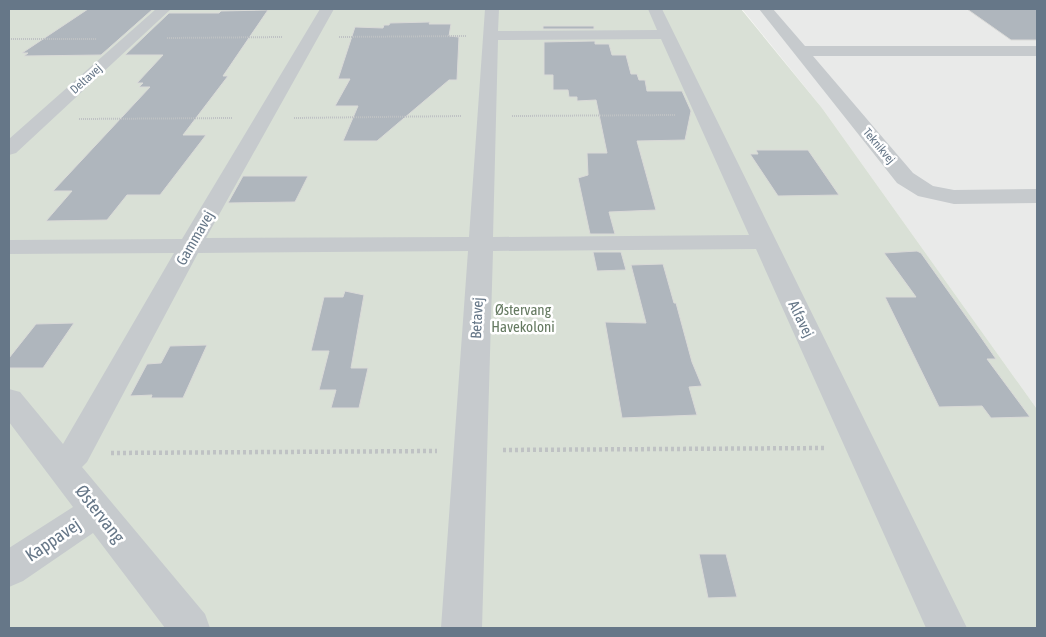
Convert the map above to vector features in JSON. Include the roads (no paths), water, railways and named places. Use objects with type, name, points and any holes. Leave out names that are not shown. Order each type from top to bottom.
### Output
[{"type":"street","name":"Deltavej","points":[[9,149],[164,9]]},
{"type":"street","name":"Gammavej","points":[[62,466],[75,453],[190,246],[327,9]]},
{"type":"street","name":"Betavej","points":[[462,628],[492,9]]},
{"type":"street","name":"Alfavej","points":[[655,9],[947,628]]},
{"type":"street","name":"Teknikvej","points":[[766,9],[905,178],[926,191],[954,197],[1037,196]]},
{"type":"street","points":[[491,36],[667,34]]},
{"type":"street","points":[[801,51],[1037,51]]},
{"type":"street","points":[[9,247],[764,242]]},
{"type":"street","name":"Østervang","points":[[9,400],[190,628]]},
{"type":"street","name":"Kappavej","points":[[9,569],[98,510]]},
{"type":"park label","name":"Østervang Havekoloni","points":[[523,318]]}]
